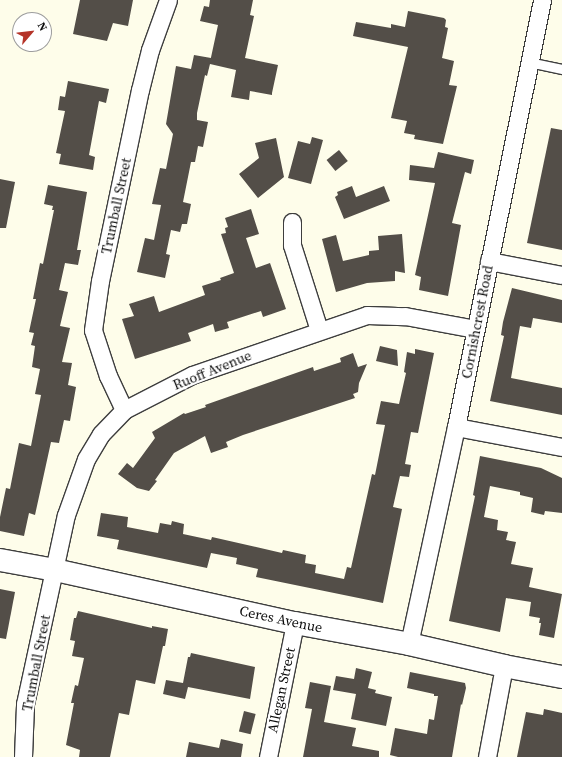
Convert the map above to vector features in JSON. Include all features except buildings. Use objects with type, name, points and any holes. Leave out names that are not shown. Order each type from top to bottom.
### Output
[{"type":"street","name":"Trumball Street","points":[[124,410],[108,376],[93,330],[100,281],[140,90],[150,50],[168,0]]},
{"type":"street","name":"Cornishcrest Road","points":[[409,644],[456,427],[542,0]]},
{"type":"street","points":[[292,222],[292,245],[319,330]]},
{"type":"street","points":[[489,261],[562,275]]},
{"type":"street","name":"Ruoff Avenue","points":[[55,570],[66,516],[86,459],[102,434],[124,410],[192,375],[319,330],[367,315],[405,316],[475,329]]},
{"type":"street","points":[[456,427],[562,447]]},
{"type":"street","name":"Ceres Avenue","points":[[0,560],[55,570],[295,623],[409,644],[504,666],[562,677]]},
{"type":"street","name":"Trumball Street","points":[[22,757],[25,704],[55,570]]},
{"type":"street","name":"Allegan Street","points":[[268,757],[295,623]]},
{"type":"street","points":[[487,757],[504,666]]},
{"type":"lane","points":[[529,62],[562,69]]}]
